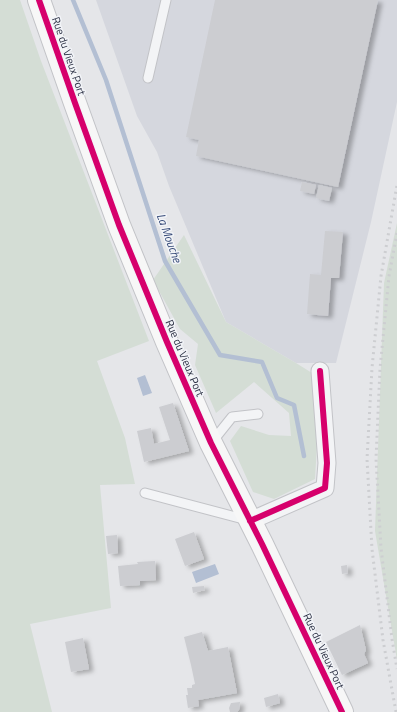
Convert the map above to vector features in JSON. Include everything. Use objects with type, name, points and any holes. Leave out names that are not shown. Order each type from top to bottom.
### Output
[{"type":"main road","name":"Rue du Vieux Port","points":[[39,0],[120,225],[167,342],[211,443],[342,712]]},
{"type":"street","points":[[250,521],[324,488],[327,463],[320,371]]},
{"type":"lane","points":[[148,78],[166,0]]},
{"type":"lane","points":[[211,443],[232,418],[258,414]]},
{"type":"lane","points":[[145,493],[250,521]]},
{"type":"shaded area","points":[[0,0],[20,0],[41,61],[149,341],[97,361],[125,438],[135,484],[100,485],[111,608],[30,624],[52,712],[0,712]]},
{"type":"shaded area","points":[[96,0],[397,0],[397,102],[371,222],[336,363],[296,363],[226,322],[169,186],[157,152],[137,116]]},
{"type":"shaded area","points":[[397,223],[397,660],[375,531],[384,283]]},
{"type":"shaded area","points":[[184,235],[226,322],[312,373],[317,445],[315,479],[274,499],[253,492],[230,441],[241,426],[269,435],[291,436],[289,413],[254,382],[216,413],[195,365],[198,344],[180,329],[153,280]]},
{"type":"water","points":[[145,375],[152,393],[143,396],[137,378]]},
{"type":"water","points":[[215,564],[219,574],[196,583],[192,572]]},
{"type":"building","points":[[215,0],[378,0],[338,187],[196,156],[199,140],[186,137]]},
{"type":"building","points":[[302,182],[316,185],[314,194],[300,191]]},
{"type":"building","points":[[319,185],[332,188],[329,201],[316,198]]},
{"type":"building","points":[[325,231],[343,232],[339,278],[331,278],[328,316],[307,314],[310,274],[321,275]]},
{"type":"building","points":[[173,403],[189,451],[144,462],[137,431],[151,428],[154,444],[170,440],[159,407]]},
{"type":"building","points":[[194,532],[204,559],[185,566],[175,539]]},
{"type":"building","points":[[117,535],[118,553],[108,554],[106,536]]},
{"type":"building","points":[[155,561],[156,580],[140,581],[140,585],[120,586],[118,566],[138,564],[137,562]]},
{"type":"building","points":[[347,565],[348,573],[342,574],[341,566]]},
{"type":"building","points":[[204,586],[205,590],[193,593],[192,587]]},
{"type":"building","points":[[360,625],[366,650],[364,654],[368,663],[342,675],[326,642]]},
{"type":"building","points":[[202,632],[208,651],[228,647],[237,693],[198,700],[199,706],[188,708],[186,695],[188,695],[187,688],[192,688],[192,685],[195,684],[184,637]]},
{"type":"building","points":[[83,638],[89,669],[71,672],[65,642]]},
{"type":"building","points":[[278,694],[280,703],[266,707],[264,698]]},
{"type":"building","points":[[240,702],[239,710],[237,712],[230,712],[229,708],[231,703]]},
{"type":"waterway","name":"La Mouche","points":[[73,0],[106,80],[165,261],[220,355],[262,362],[277,398],[294,405],[304,456]]},
{"type":"railway","points":[[396,712],[383,640],[372,549],[367,459],[372,368],[381,276],[397,185]]},
{"type":"railway","points":[[397,233],[389,276],[380,369],[376,459],[381,548],[397,669]]},
{"type":"cycle path","points":[[39,0],[119,225],[167,342],[211,443],[262,544],[342,712]]},
{"type":"cycle path","points":[[250,521],[325,488],[327,463],[320,371]]}]
